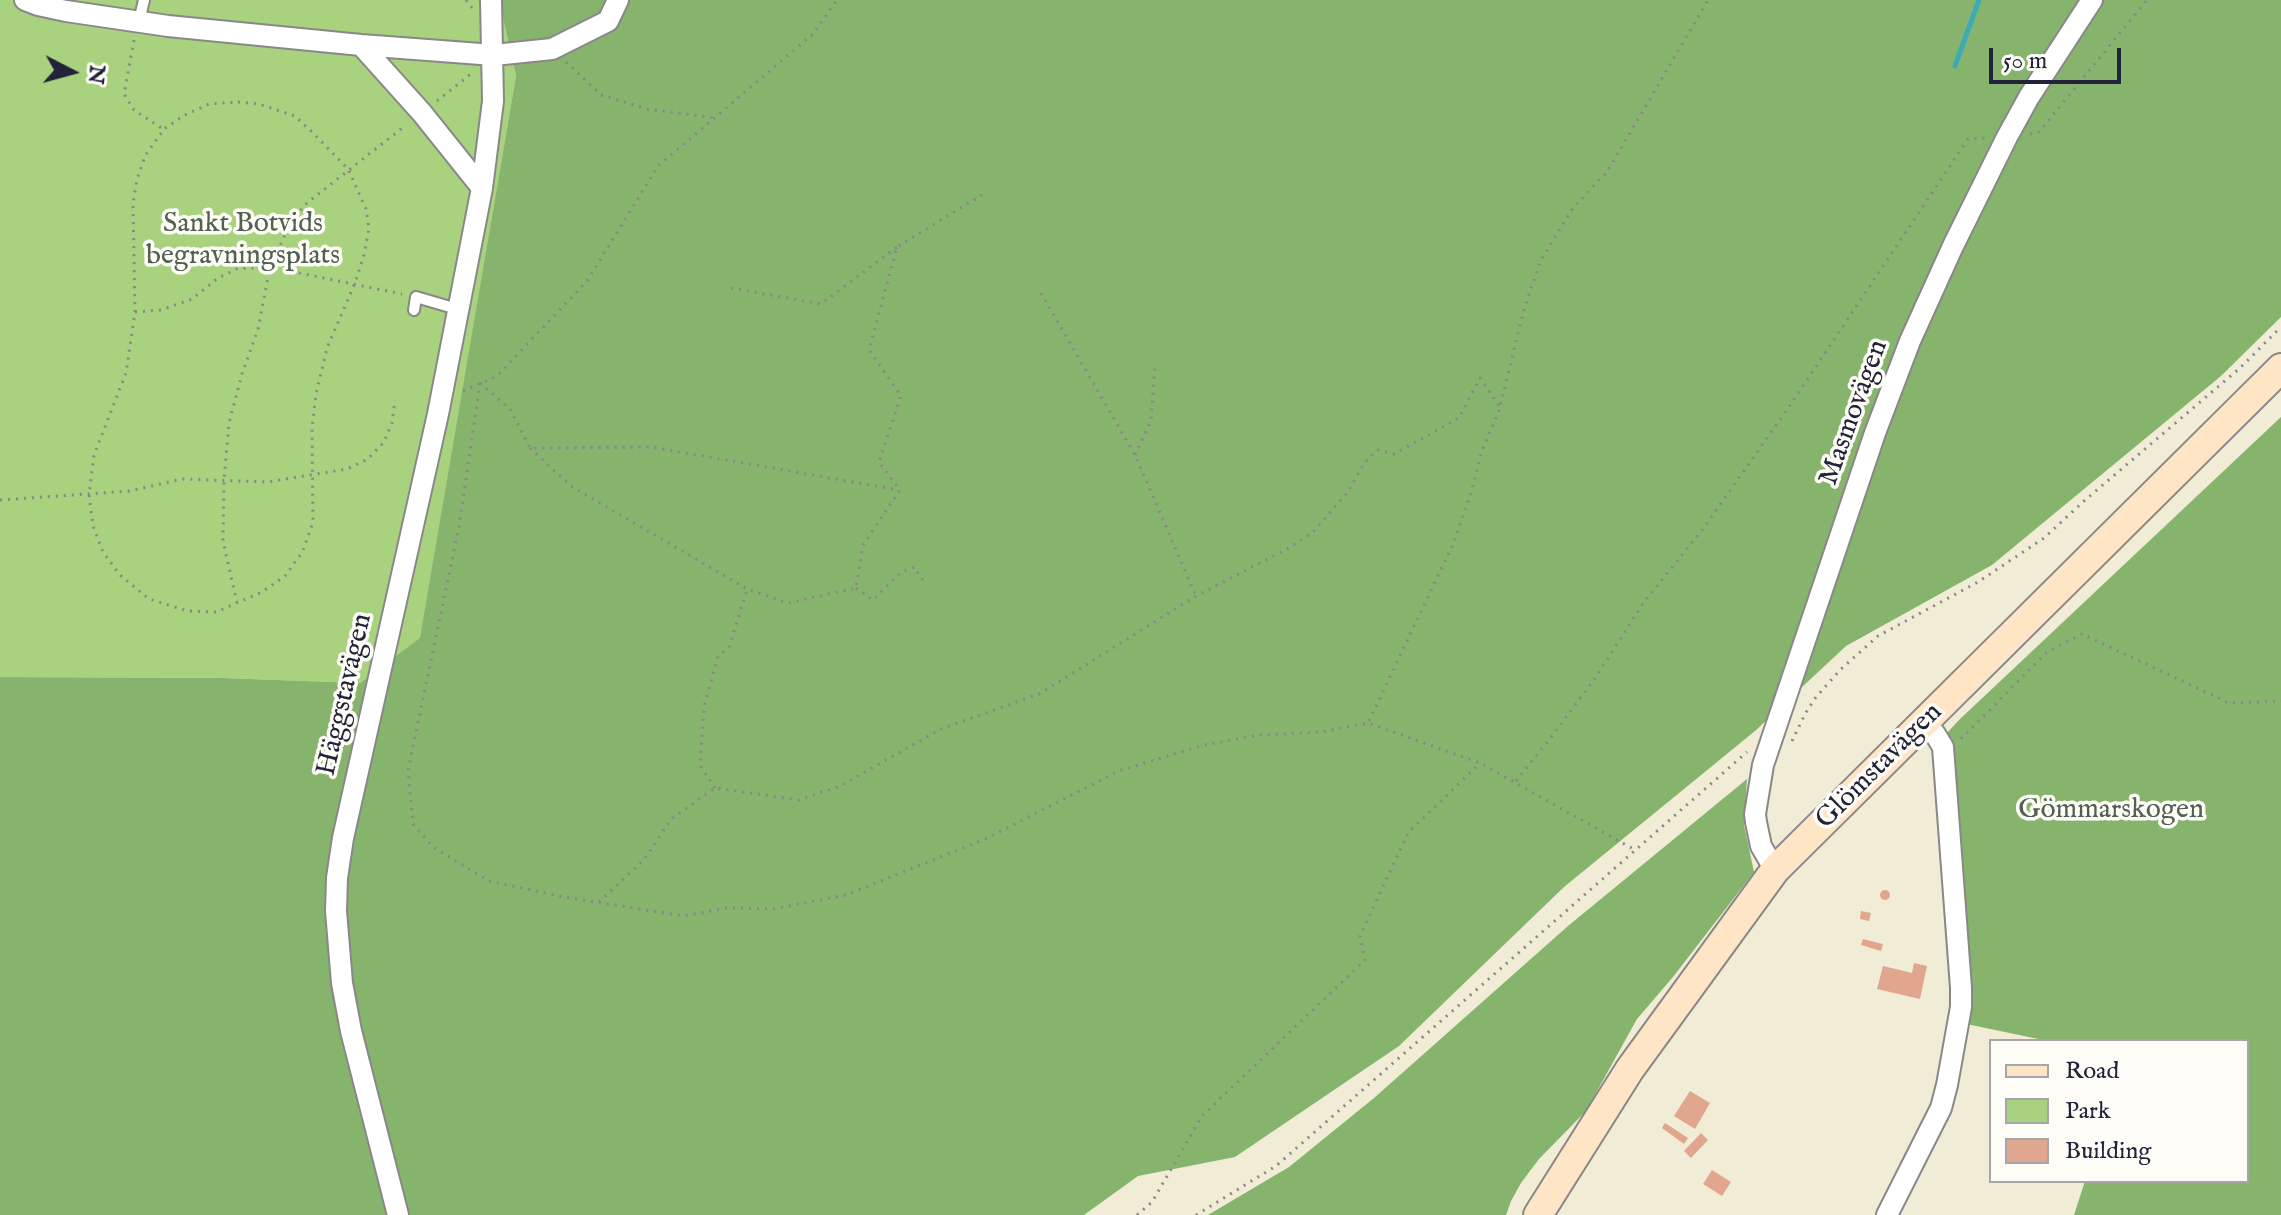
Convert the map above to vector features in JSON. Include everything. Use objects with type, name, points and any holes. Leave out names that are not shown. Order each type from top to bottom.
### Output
[{"type":"main road","name":"Glömstavägen","points":[[1538,1215],[1630,1069],[1775,870],[2281,368]]},
{"type":"street","points":[[25,0],[66,11],[168,26],[494,55],[552,49],[608,21],[618,0]]},
{"type":"street","name":"Häggstavägen","points":[[398,1215],[351,1031],[342,983],[336,911],[337,878],[343,838],[438,414],[482,188],[493,101],[491,0]]},
{"type":"street","name":"Masmovägen","points":[[1775,870],[1761,846],[1755,814],[1766,754],[1875,433],[1910,341],[2007,137],[2092,0]]},
{"type":"street","points":[[361,45],[422,113],[482,188]]},
{"type":"street","points":[[1887,1215],[1941,1108],[1961,1007],[1943,747],[1925,723]]},
{"type":"lane","points":[[139,21],[144,0]]},
{"type":"lane","points":[[414,310],[416,297],[457,309]]},
{"type":"path","points":[[462,391],[497,376],[587,281],[658,166],[813,34],[837,0]]},
{"type":"path","points":[[1368,723],[1454,542],[1482,450],[1500,407],[1524,309],[1541,260],[1573,208],[1607,172],[1708,0]]},
{"type":"path","points":[[2039,132],[2147,0]]},
{"type":"path","points":[[139,21],[124,94],[134,110],[164,129]]},
{"type":"path","points":[[552,49],[601,95],[647,109],[715,118]]},
{"type":"path","points":[[238,604],[223,541],[229,423],[258,329],[270,267],[291,222],[307,203],[494,55]]},
{"type":"path","points":[[209,104],[259,104],[295,116],[348,169],[366,209],[369,228],[355,283],[327,348],[316,394],[312,428],[313,522],[303,551],[285,576],[262,592],[216,612],[188,611],[149,599],[120,575],[103,552],[93,526],[89,495],[94,455],[126,373],[135,312],[133,204],[137,179],[145,156],[164,129],[209,104]]},
{"type":"path","points":[[1515,781],[1596,677],[1644,602],[1703,529],[1774,429],[1968,139]]},
{"type":"path","points":[[731,288],[821,304],[897,247],[985,193]]},
{"type":"path","points":[[897,247],[869,350],[901,396],[879,462],[900,490]]},
{"type":"path","points":[[135,312],[161,310],[192,299],[218,278],[237,269],[270,267],[416,297]]},
{"type":"path","points":[[1041,293],[1135,455],[1196,596]]},
{"type":"path","points":[[1196,1215],[1276,1166],[1750,750],[1757,748],[1766,754],[1782,749],[1792,741],[1816,697],[1841,669],[1878,636],[1978,582],[2044,538],[2240,368],[2281,327]]},
{"type":"path","points":[[1135,455],[1151,421],[1155,364]]},
{"type":"path","points":[[599,902],[644,860],[671,819],[715,788],[799,800],[840,786],[941,729],[1039,694],[1196,596],[1312,533],[1348,492],[1364,463],[1378,450],[1394,454],[1459,418],[1480,378],[1500,407]]},
{"type":"path","points":[[480,383],[510,409],[530,448],[571,486],[747,589],[788,603],[856,588],[873,600],[900,573],[914,567],[925,583]]},
{"type":"path","points":[[480,383],[459,527],[408,770],[413,824],[433,847],[489,881],[684,916],[727,908],[773,909],[846,895],[985,839],[1119,771],[1204,745],[1260,735],[1321,732],[1368,723],[1480,763],[1635,850]]},
{"type":"path","points":[[0,500],[130,491],[182,479],[267,482],[347,469],[368,459],[384,442],[392,423],[395,400]]},
{"type":"path","points":[[530,448],[651,447],[900,490]]},
{"type":"path","points":[[856,588],[863,545],[900,490]]},
{"type":"path","points":[[715,788],[700,765],[704,707],[718,657],[729,647],[747,589]]},
{"type":"path","points":[[1943,747],[1965,738],[2047,652],[2082,634],[2229,703],[2281,701]]},
{"type":"path","points":[[1137,1215],[1152,1202],[1202,1116],[1365,960],[1360,936],[1408,833],[1480,763]]},
{"type":"green space","name":"Sankt Botvids begravningsplats","points":[[0,0],[499,0],[516,76],[421,638],[360,683],[223,678],[0,677]]},
{"type":"green space","points":[[499,0],[2281,0],[2281,317],[2221,376],[1992,565],[1846,646],[1755,731],[1564,887],[1399,1046],[1235,1157],[1138,1176],[1084,1215],[0,1215],[0,677],[223,678],[360,683],[420,638],[516,76]]},
{"type":"green space","name":"Gömmarskogen","points":[[2281,417],[2281,1215],[2074,1215],[2084,1183],[2249,1183],[2249,1039],[2038,1039],[1952,1021],[1954,989],[1937,764],[1932,749],[1960,719]]},
{"type":"green space","points":[[1747,779],[1744,825],[1754,872],[1637,1019],[1586,1111],[1539,1159],[1521,1183],[1506,1215],[1208,1215],[1289,1167],[1374,1098],[1568,926]]},
{"type":"building","points":[[1885,890],[1890,895],[1885,900],[1880,895]]},
{"type":"building","points":[[1861,911],[1871,913],[1869,921],[1860,919]]},
{"type":"building","points":[[1863,939],[1883,944],[1881,951],[1861,945]]},
{"type":"building","points":[[1914,963],[1927,966],[1920,999],[1877,989],[1883,966],[1912,973]]},
{"type":"building","points":[[1690,1091],[1710,1103],[1695,1129],[1674,1116]]},
{"type":"building","points":[[1665,1123],[1688,1138],[1684,1144],[1662,1128]]},
{"type":"building","points":[[1701,1133],[1708,1140],[1691,1158],[1684,1151]]},
{"type":"building","points":[[1712,1170],[1731,1182],[1722,1196],[1703,1184]]},
{"type":"waterway","points":[[1955,66],[1979,0]]}]
